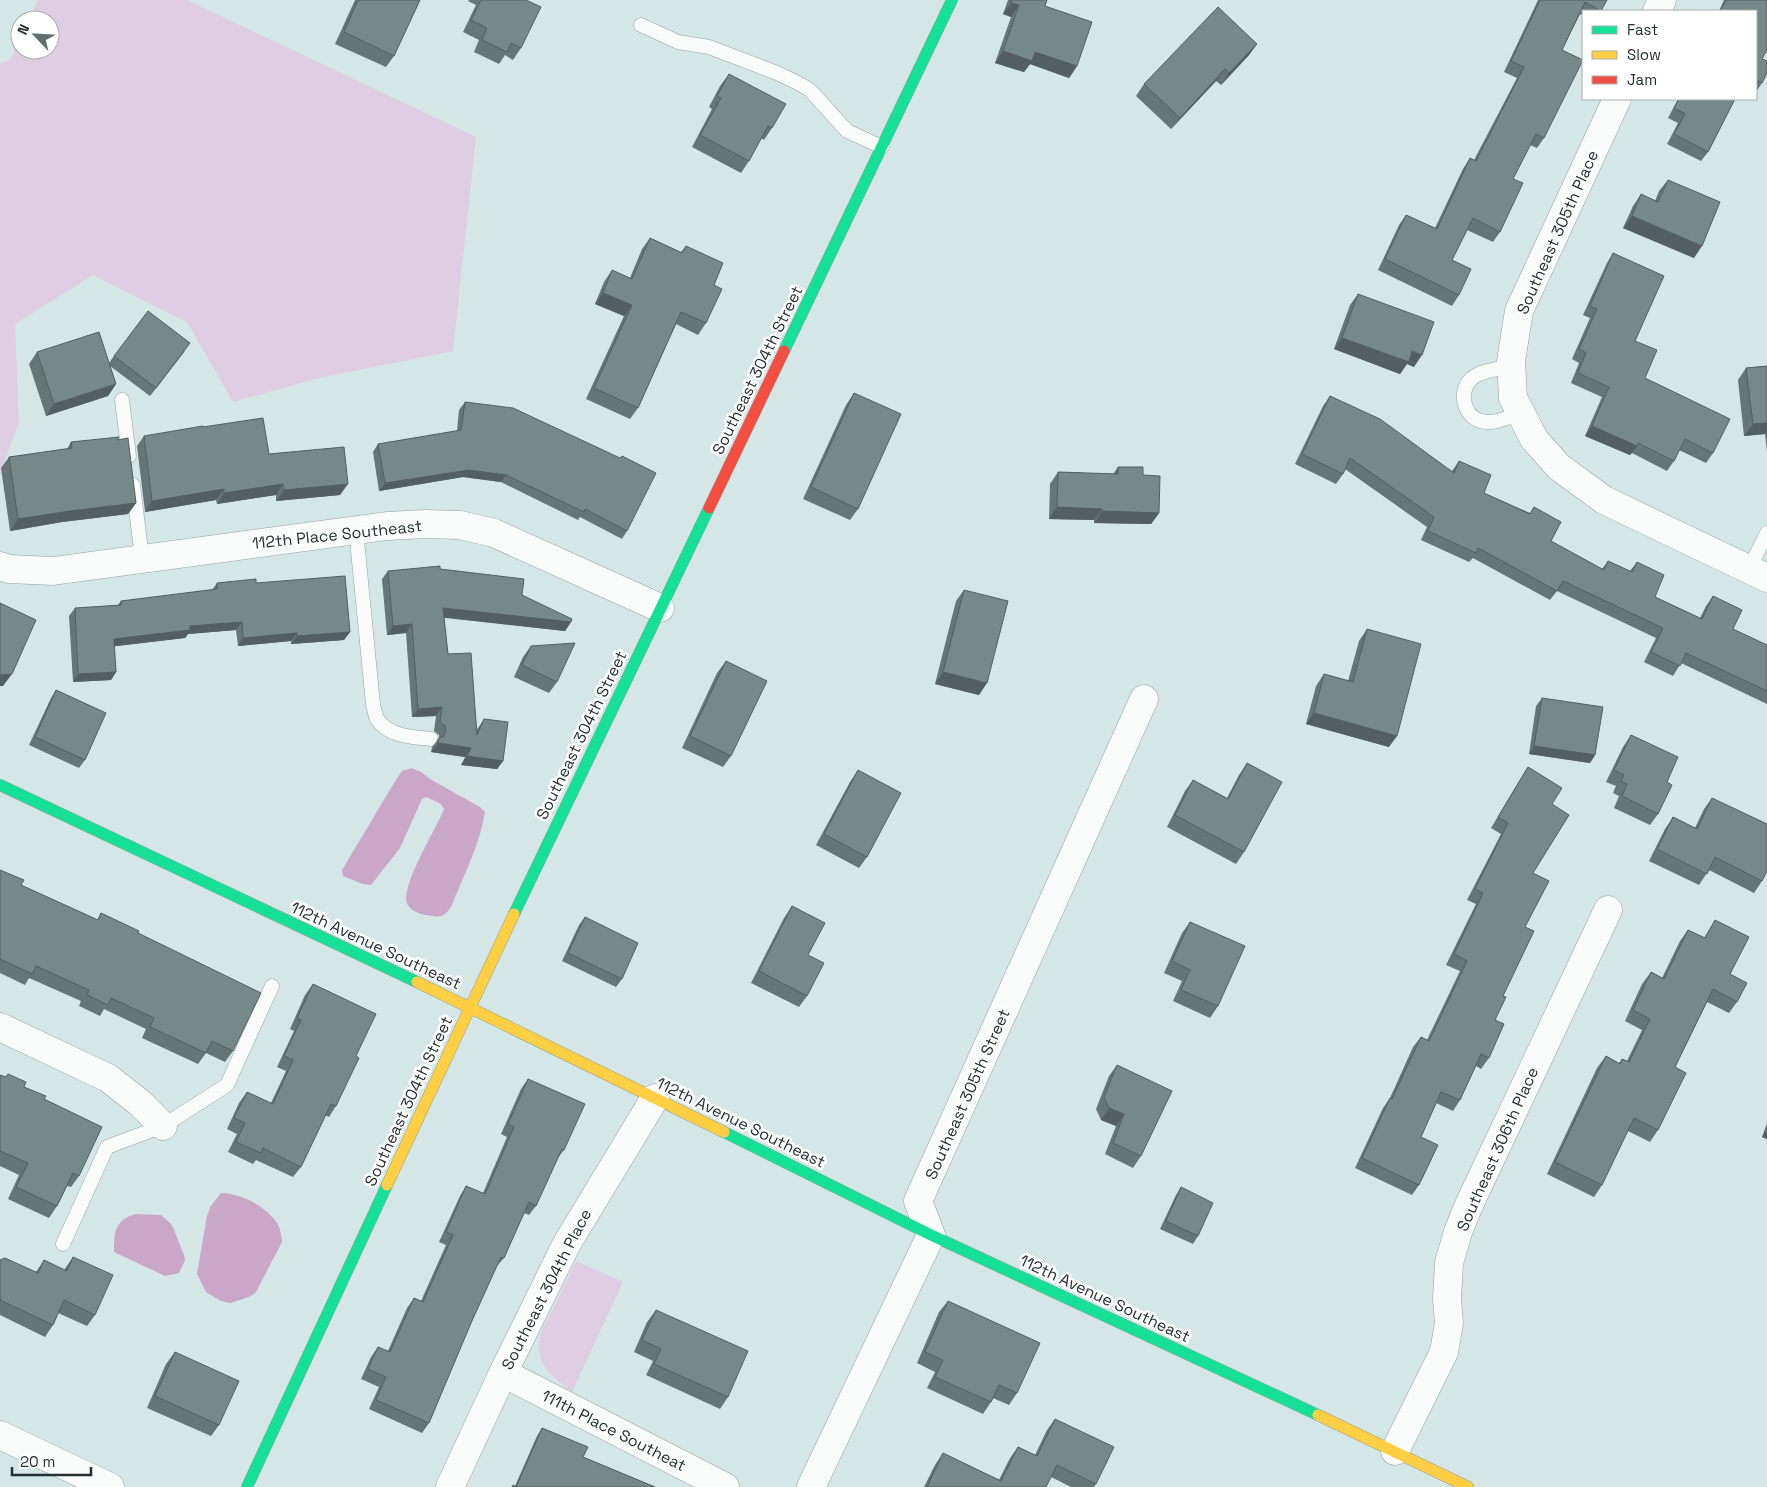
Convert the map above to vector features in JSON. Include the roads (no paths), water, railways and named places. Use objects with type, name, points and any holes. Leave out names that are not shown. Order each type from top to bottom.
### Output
[{"type":"street","name":"Southeast 304th Street","points":[[247,1487],[470,1007],[952,0]]},
{"type":"street","name":"Southeast 305th Place","points":[[1517,406],[1511,361],[1519,311],[1617,100]]},
{"type":"street","points":[[1517,406],[1534,439],[1558,467],[1604,500],[1758,574]]},
{"type":"street","name":"112th Place Southeast","points":[[0,566],[9,569],[53,571],[387,526],[426,524],[460,526],[494,534],[660,608]]},
{"type":"street","name":"Southeast 305th Street","points":[[931,1235],[918,1201],[1144,699]]},
{"type":"street","name":"112th Avenue Southeast","points":[[0,785],[470,1007],[931,1235],[1468,1487]]},
{"type":"street","name":"Southeast 306th Place","points":[[1395,1452],[1444,1352],[1449,1323],[1447,1299],[1449,1263],[1465,1215],[1608,910]]},
{"type":"street","points":[[0,1026],[108,1078],[140,1103],[163,1126]]},
{"type":"street","name":"Southeast 304th Place","points":[[450,1487],[566,1245],[655,1098]]},
{"type":"street","points":[[811,1487],[931,1235]]},
{"type":"street","name":"111th Place Southeat","points":[[503,1373],[725,1487]]},
{"type":"street","points":[[0,1435],[110,1487]]},
{"type":"lane","points":[[641,25],[678,42],[709,48],[777,73],[798,83],[810,90],[847,131],[882,147]]},
{"type":"lane","points":[[1511,366],[1472,378],[1466,386],[1463,396],[1470,414],[1477,420],[1487,422],[1496,421],[1517,406]]},
{"type":"lane","points":[[122,400],[142,558]]},
{"type":"lane","points":[[356,530],[373,704],[377,719],[387,728],[401,736],[432,739]]},
{"type":"lane","points":[[1758,574],[1767,533]]},
{"type":"lane","points":[[63,1244],[107,1147],[163,1126],[227,1085],[272,986]]}]
